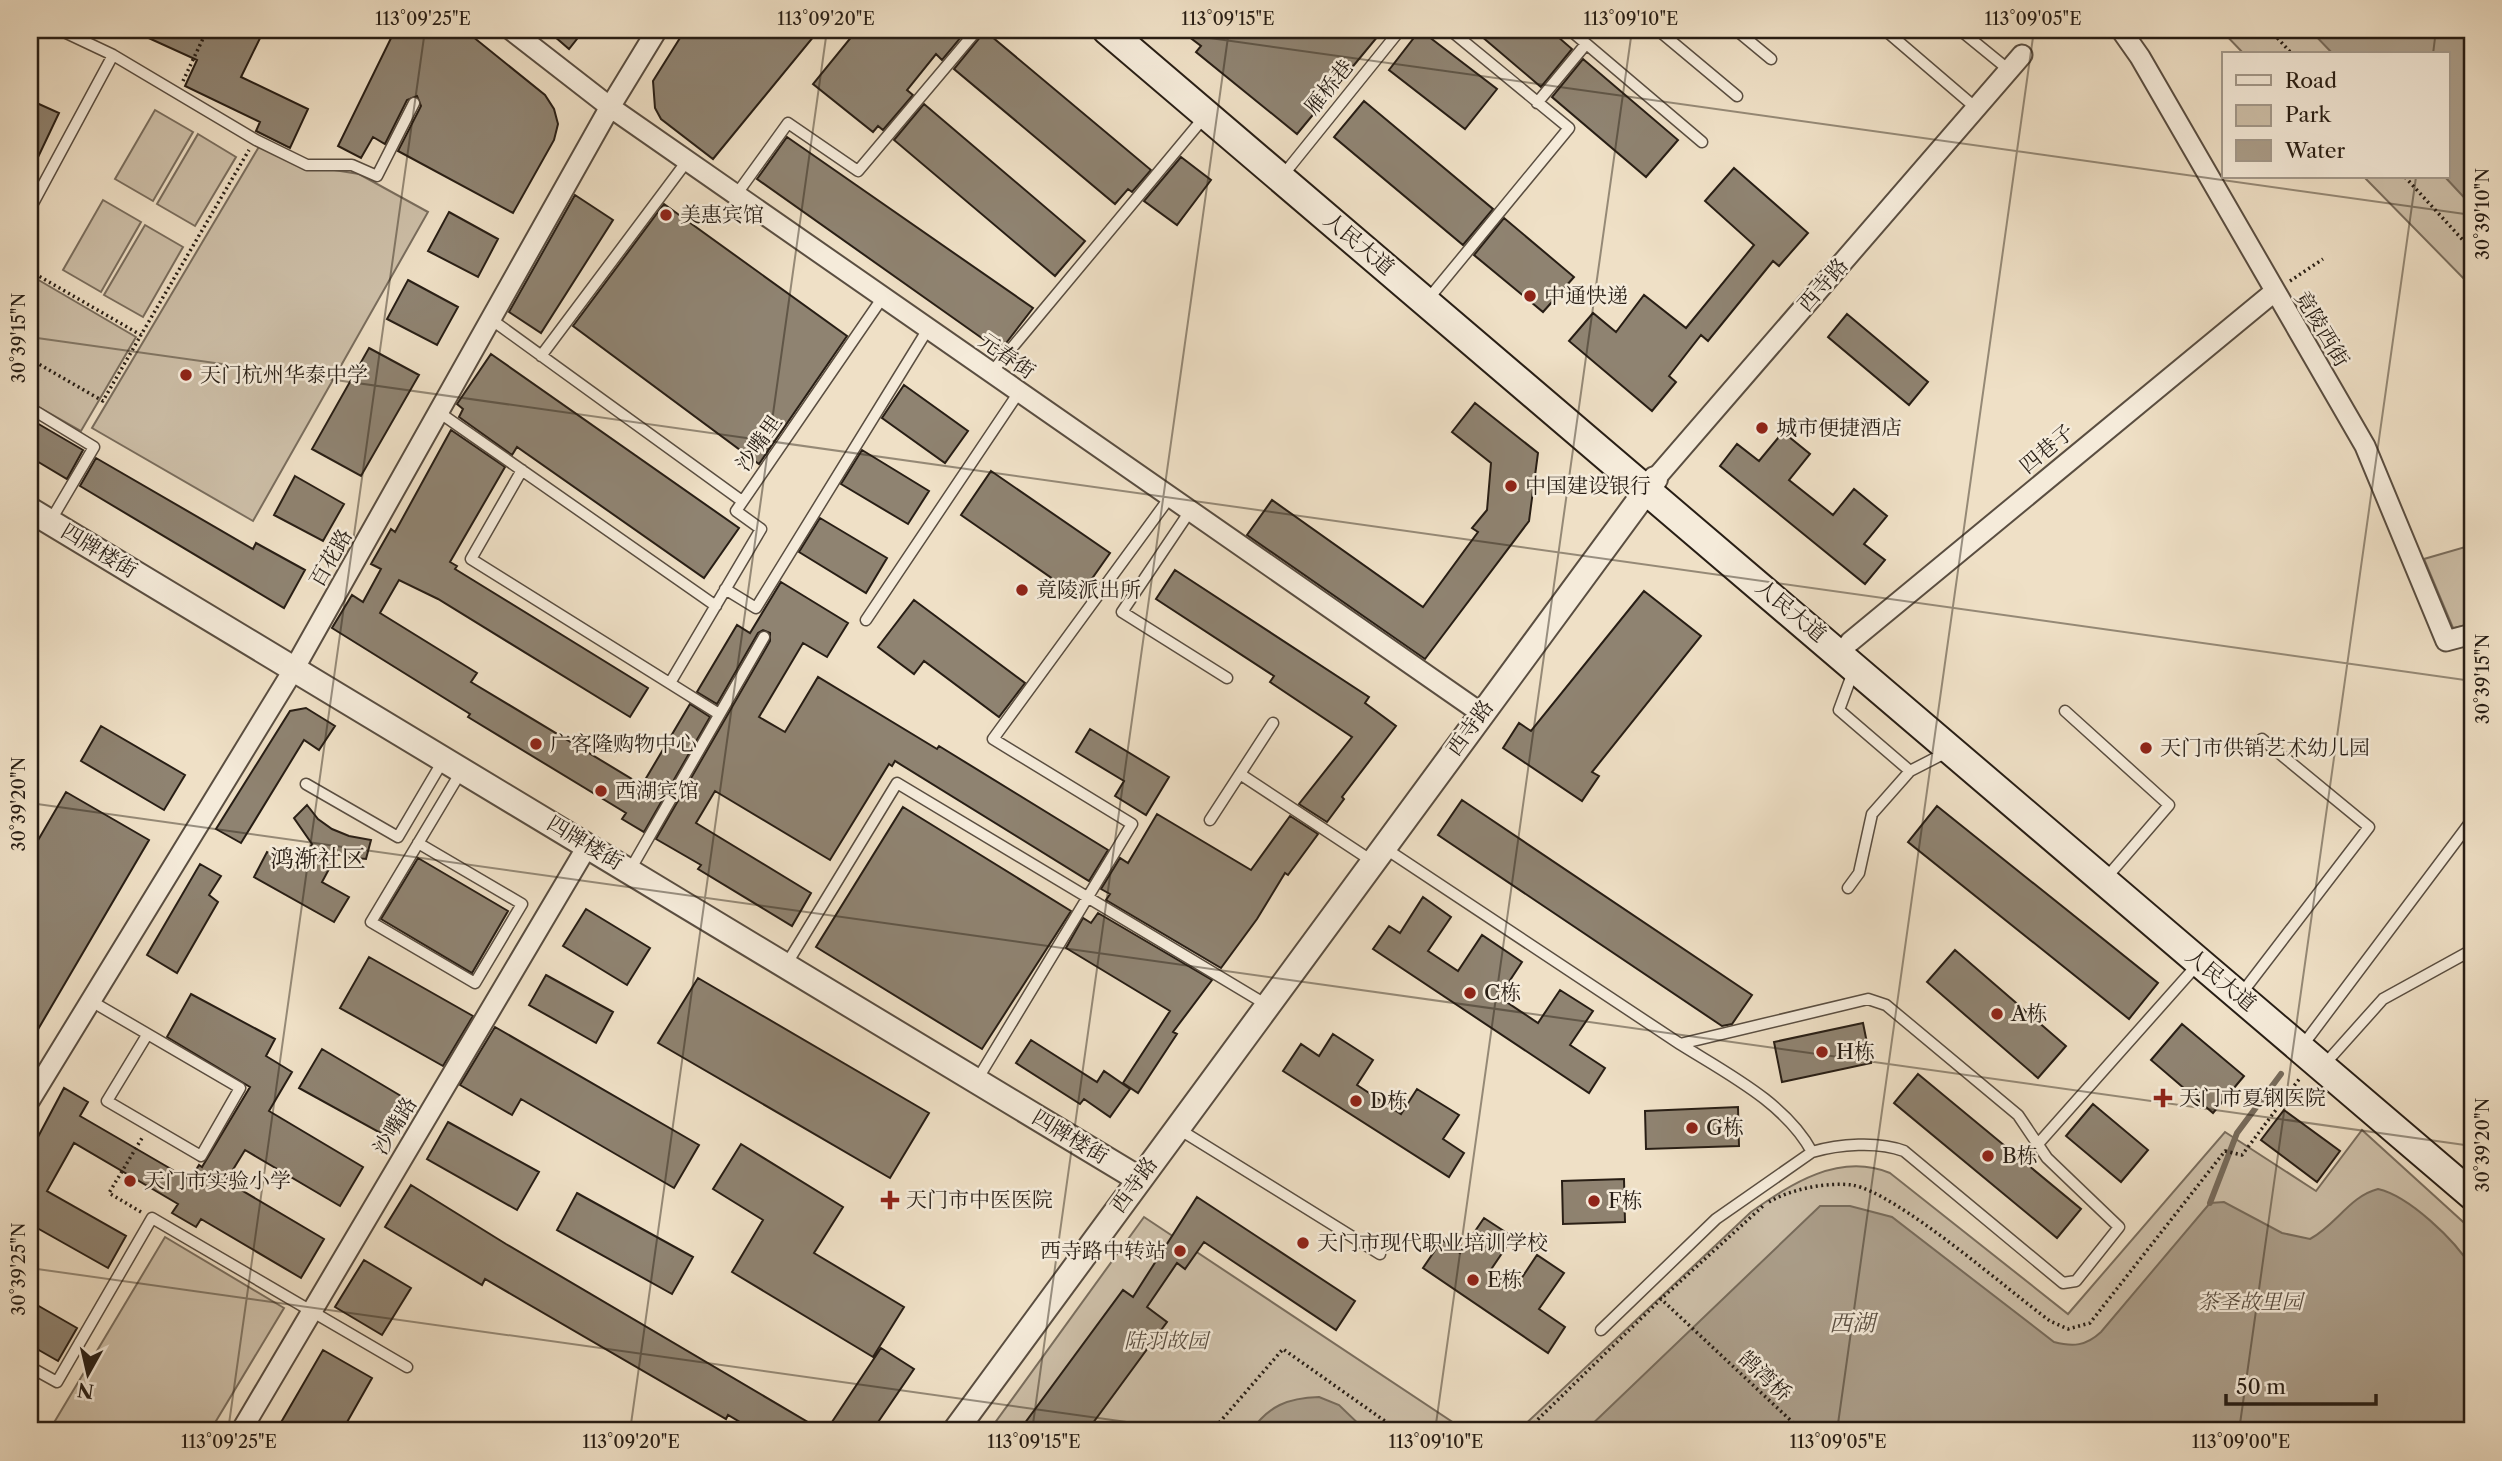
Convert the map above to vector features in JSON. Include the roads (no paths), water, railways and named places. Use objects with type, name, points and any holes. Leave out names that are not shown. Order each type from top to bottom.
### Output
[{"type":"main road","name":"人民大道","points":[[1107,30],[2248,985],[2472,1195]]},
{"type":"main road","name":"人民大道","points":[[1125,30],[1434,292],[1651,484]]},
{"type":"main road","name":"人民大道","points":[[1852,654],[1952,749],[2200,962],[2319,1051],[2472,1176]]},
{"type":"street","name":"元春街","points":[[512,30],[610,107],[1481,713]]},
{"type":"street","name":"百花路","points":[[30,1100],[294,669],[610,107],[657,30]]},
{"type":"street","name":"竟陵西街","points":[[2121,30],[2140,57],[2365,446],[2446,641],[2472,634]]},
{"type":"street","name":"西寺路","points":[[955,1431],[1651,484],[2016,63]]},
{"type":"street","name":"四巷子","points":[[1852,654],[2274,292]]},
{"type":"street","name":"四牌楼街","points":[[40,516],[630,870],[1139,1180]]},
{"type":"street","name":"沙嘴路","points":[[240,1431],[588,845]]},
{"type":"lane","points":[[60,30],[113,55],[256,140],[307,165],[352,165],[377,176],[414,103]]},
{"type":"lane","points":[[736,195],[788,122],[858,171],[977,30]]},
{"type":"lane","name":"雁桥巷","points":[[1288,169],[1400,30]]},
{"type":"lane","points":[[1434,292],[1569,128],[1450,30]]},
{"type":"lane","points":[[1570,30],[1702,142]]},
{"type":"lane","points":[[1658,30],[1737,96]]},
{"type":"lane","points":[[1736,30],[1771,59]]},
{"type":"lane","points":[[1885,30],[1976,108]]},
{"type":"lane","points":[[1960,30],[2016,63]]},
{"type":"lane","points":[[1537,103],[1586,44]]},
{"type":"lane","points":[[30,209],[113,55]]},
{"type":"lane","points":[[991,373],[1206,114]]},
{"type":"lane","points":[[541,356],[687,161]]},
{"type":"lane","name":"沙嘴里","points":[[670,683],[761,529],[736,511],[883,298]]},
{"type":"lane","points":[[492,320],[743,501]]},
{"type":"lane","points":[[725,589],[756,608],[928,329]]},
{"type":"lane","points":[[866,620],[1018,391]]},
{"type":"lane","points":[[30,408],[94,447],[40,516]]},
{"type":"lane","points":[[440,413],[716,606]]},
{"type":"lane","points":[[522,470],[471,559],[719,714]]},
{"type":"lane","points":[[977,1081],[1132,824],[993,739],[1170,497]]},
{"type":"lane","points":[[1190,511],[1122,612],[1227,678]]},
{"type":"lane","points":[[630,870],[764,638]]},
{"type":"lane","points":[[1852,654],[1839,710],[1910,771]]},
{"type":"lane","points":[[2066,711],[2169,804],[2113,870]]},
{"type":"lane","points":[[1210,820],[1273,723]]},
{"type":"lane","points":[[2248,985],[2369,827],[2262,739]]},
{"type":"lane","points":[[1848,888],[1859,873],[1872,814],[1910,771],[1952,749]]},
{"type":"lane","points":[[306,784],[398,838],[453,764]]},
{"type":"lane","points":[[418,843],[522,904],[475,983],[371,922],[418,843],[453,764]]},
{"type":"lane","points":[[1240,774],[1378,854],[1680,1044],[1778,1110],[1796,1128],[1812,1152]]},
{"type":"lane","points":[[786,965],[897,783],[1267,1005]]},
{"type":"lane","points":[[2319,1051],[2472,820]]},
{"type":"lane","points":[[2319,1051],[2383,999],[2472,950]]},
{"type":"lane","points":[[2038,1144],[2200,962]]},
{"type":"lane","points":[[1601,1330],[1716,1219],[1812,1152],[1824,1148],[1884,1145],[1904,1151],[2056,1278],[2070,1283],[2076,1281],[2119,1227],[2047,1158],[2018,1115],[1878,1001],[1868,999],[1680,1044]]},
{"type":"lane","points":[[91,1001],[240,1088],[201,1156],[107,1101],[146,1035]]},
{"type":"lane","points":[[1176,1128],[1380,1254]]},
{"type":"lane","points":[[30,1367],[57,1382],[152,1218],[407,1367]]},
{"type":"water","points":[[2310,30],[2472,30],[2472,206],[2446,178],[2450,178],[2450,52],[2331,52]]},
{"type":"water","name":"西湖","points":[[2378,1189],[2403,1200],[2417,1210],[2443,1233],[2472,1268],[2472,1431],[1585,1431],[1820,1206],[1850,1206],[1892,1217],[2054,1342],[2073,1345],[2085,1343],[2101,1332],[2210,1203],[2224,1202],[2282,1233],[2310,1239],[2359,1198]]},
{"type":"water","points":[[1319,1397],[1339,1405],[1366,1431],[1251,1431],[1265,1415],[1280,1405],[1297,1399]]},
{"type":"waterway","points":[[2210,1203],[2237,1133],[2281,1074]]},
{"type":"place","name":"美惠宾馆","points":[[666,215]]},
{"type":"place","name":"中通快递","points":[[1530,296]]},
{"type":"place","name":"天门杭州华泰中学","points":[[186,375]]},
{"type":"place","name":"城市便捷酒店","points":[[1762,428]]},
{"type":"place","name":"中国建设银行","points":[[1511,486]]},
{"type":"place","name":"竟陵派出所","points":[[1022,590]]},
{"type":"place","name":"广客隆购物中心","points":[[536,744]]},
{"type":"place","name":"天门市供销艺术幼儿园","points":[[2146,748]]},
{"type":"place","name":"西湖宾馆","points":[[601,791]]},
{"type":"place","name":"C栋","points":[[1470,993]]},
{"type":"place","name":"A栋","points":[[1997,1014]]},
{"type":"place","name":"H栋","points":[[1822,1052]]},
{"type":"place","name":"天门市夏钢医院","points":[[2163,1098]]},
{"type":"place","name":"D栋","points":[[1356,1101]]},
{"type":"place","name":"G栋","points":[[1692,1128]]},
{"type":"place","name":"B栋","points":[[1988,1156]]},
{"type":"place","name":"天门市实验小学","points":[[130,1181]]},
{"type":"place","name":"天门市中医医院","points":[[890,1200]]},
{"type":"place","name":"F栋","points":[[1594,1201]]},
{"type":"place","name":"天门市现代职业培训学校","points":[[1303,1243]]},
{"type":"place","name":"西寺路中转站","points":[[1180,1251]]},
{"type":"place","name":"E栋","points":[[1473,1280]]},
{"type":"district","name":"鸿渐社区","points":[[318,859]]},
{"type":"park label","name":"茶圣故里园","points":[[2250,1302]]},
{"type":"park label","name":"陆羽故园","points":[[1166,1341]]}]
